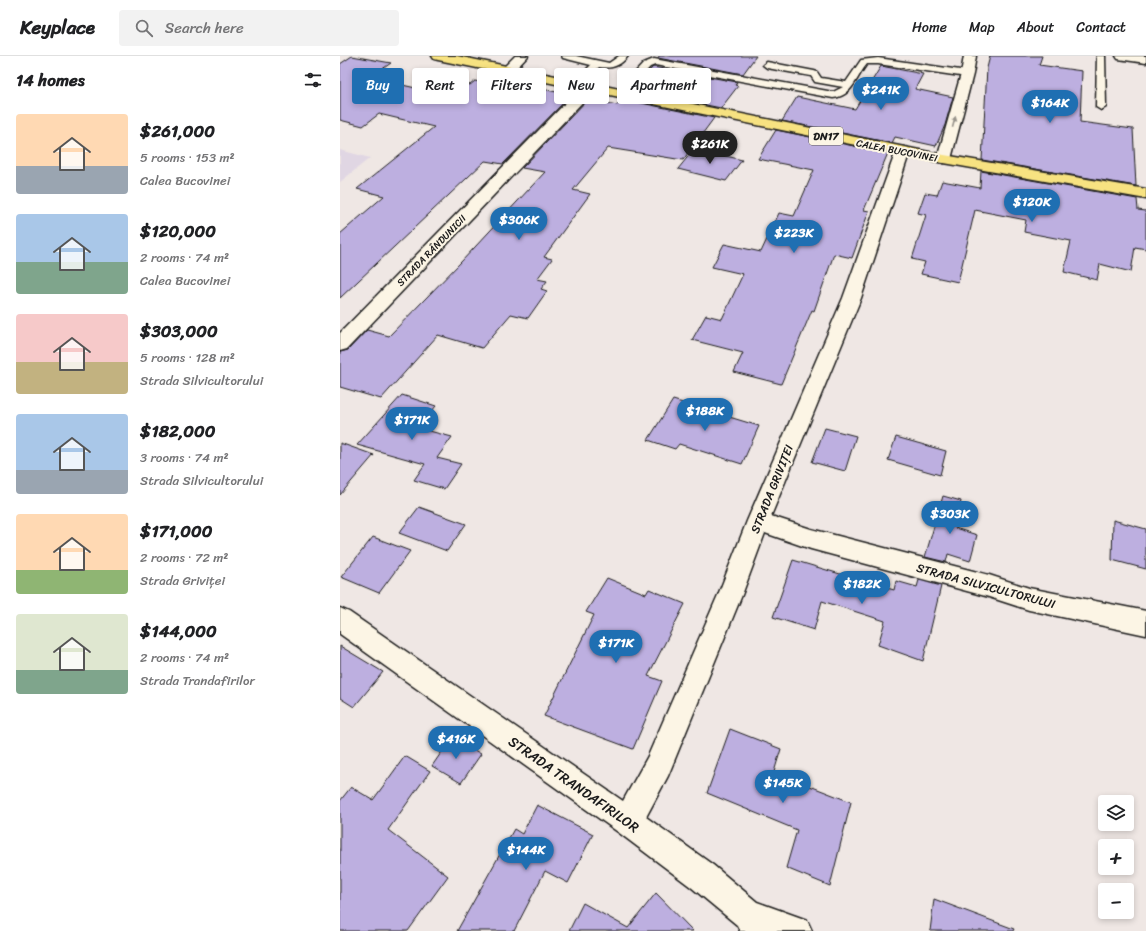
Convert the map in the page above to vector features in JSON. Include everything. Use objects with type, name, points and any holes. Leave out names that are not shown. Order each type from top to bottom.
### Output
[{"type":"highway","name":"CALEA BUCOVINEI","points":[[438,56],[498,68]]},
{"type":"highway","name":"CALEA BUCOVINEI","points":[[670,104],[944,159],[1146,194]]},
{"type":"street","points":[[510,68],[522,56]]},
{"type":"street","points":[[944,159],[967,74],[970,56]]},
{"type":"street","points":[[1122,56],[1146,59]]},
{"type":"street","name":"STRADA RÂNDUNICII","points":[[340,344],[565,104]]},
{"type":"street","name":"STRADA GRIVIȚEI","points":[[628,822],[658,766],[730,595],[758,521],[852,298],[903,151]]},
{"type":"street","name":"STRADA SILVICULTORULUI","points":[[758,521],[811,539],[989,586],[1029,599],[1146,623]]},
{"type":"street","name":"STRADA TRANDAFIRILOR","points":[[340,620],[628,822],[702,876],[753,923]]},
{"type":"street","points":[[753,923],[796,931]]},
{"type":"lane","points":[[566,56],[597,64],[612,66],[624,56]]},
{"type":"lane","points":[[1101,56],[1101,107]]},
{"type":"lane","points":[[711,73],[823,94],[838,95],[845,90],[858,68],[864,62],[878,61],[967,74]]},
{"type":"lane","points":[[644,68],[654,62],[686,68]]},
{"type":"lane","points":[[594,68],[597,64]]},
{"type":"lane","points":[[767,65],[814,74],[818,80],[849,84]]},
{"type":"shaded area","points":[[340,150],[370,158],[340,182]]},
{"type":"building","points":[[352,56],[391,63],[384,68],[352,68],[352,104],[404,104],[404,85],[412,87],[412,104],[469,104],[469,85],[475,81],[477,81],[477,104],[546,104],[546,90],[554,91],[554,104],[562,104],[503,164],[485,161],[340,298],[340,234],[384,196],[357,189],[434,127],[379,114],[363,126],[340,120],[340,64]]},
{"type":"building","points":[[659,56],[756,56],[743,74],[658,58]]},
{"type":"building","points":[[990,56],[1042,56],[1039,65],[1082,71],[1080,122],[1133,129],[1136,186],[982,160],[987,68]]},
{"type":"building","points":[[881,66],[923,74],[915,89],[953,97],[945,125],[936,146],[895,137],[892,143],[782,121],[797,97],[855,109]]},
{"type":"building","points":[[711,77],[737,82],[735,85],[738,86],[721,108],[701,104],[711,104]]},
{"type":"building","points":[[583,104],[646,104],[714,118],[683,160],[608,148],[573,190],[590,194],[544,257],[552,259],[537,279],[547,281],[541,289],[547,291],[528,318],[511,314],[482,348],[438,335],[381,399],[340,387],[340,352],[348,350],[367,330],[389,336],[545,172],[522,168]]},
{"type":"building","points":[[776,130],[888,153],[864,210],[869,211],[852,258],[834,254],[814,311],[812,310],[781,384],[734,372],[743,353],[692,340],[706,315],[722,319],[743,274],[712,267],[724,244],[761,252],[779,213],[794,216],[814,170],[758,159]]},
{"type":"building","points":[[695,148],[742,160],[726,181],[678,169]]},
{"type":"building","points":[[981,171],[1137,199],[1138,210],[1146,211],[1146,249],[1135,247],[1131,272],[1100,264],[1097,280],[1064,272],[1071,241],[1024,232],[1026,220],[975,210],[958,282],[921,274],[925,262],[912,259],[926,215],[918,213],[925,193],[937,195],[942,181],[980,188]]},
{"type":"building","points":[[402,395],[436,406],[418,428],[452,437],[437,458],[461,464],[444,489],[414,480],[425,464],[357,445]]},
{"type":"building","points":[[673,400],[759,426],[742,464],[679,444],[675,449],[648,440]]},
{"type":"building","points":[[825,428],[856,436],[845,471],[812,462]]},
{"type":"building","points":[[896,437],[946,451],[940,475],[888,460]]},
{"type":"building","points":[[340,443],[374,455],[340,495]]},
{"type":"building","points":[[943,496],[961,501],[955,528],[977,535],[970,561],[948,554],[946,562],[925,557]]},
{"type":"building","points":[[419,507],[466,524],[447,551],[399,533]]},
{"type":"building","points":[[1113,520],[1146,529],[1146,569],[1112,560]]},
{"type":"building","points":[[373,537],[410,551],[379,593],[341,577]]},
{"type":"building","points":[[793,560],[894,590],[896,581],[917,587],[919,580],[941,586],[923,661],[878,645],[885,621],[822,601],[814,630],[773,617]]},
{"type":"building","points":[[607,578],[646,594],[649,589],[685,604],[648,676],[662,681],[633,749],[544,716],[594,615],[586,612]]},
{"type":"building","points":[[340,646],[383,672],[354,707],[340,698]]},
{"type":"building","points":[[730,729],[781,749],[774,772],[851,802],[830,886],[786,868],[797,830],[707,793]]},
{"type":"building","points":[[452,737],[481,754],[461,783],[432,766]]},
{"type":"building","points":[[405,756],[430,771],[388,830],[448,876],[408,931],[340,931],[340,801],[351,787],[373,800]]},
{"type":"building","points":[[537,805],[593,834],[568,883],[545,871],[514,931],[457,931],[514,829],[522,834]]},
{"type":"building","points":[[656,893],[693,931],[569,931],[583,903],[628,928]]},
{"type":"building","points":[[934,899],[1014,929],[1013,931],[930,931]]}]
